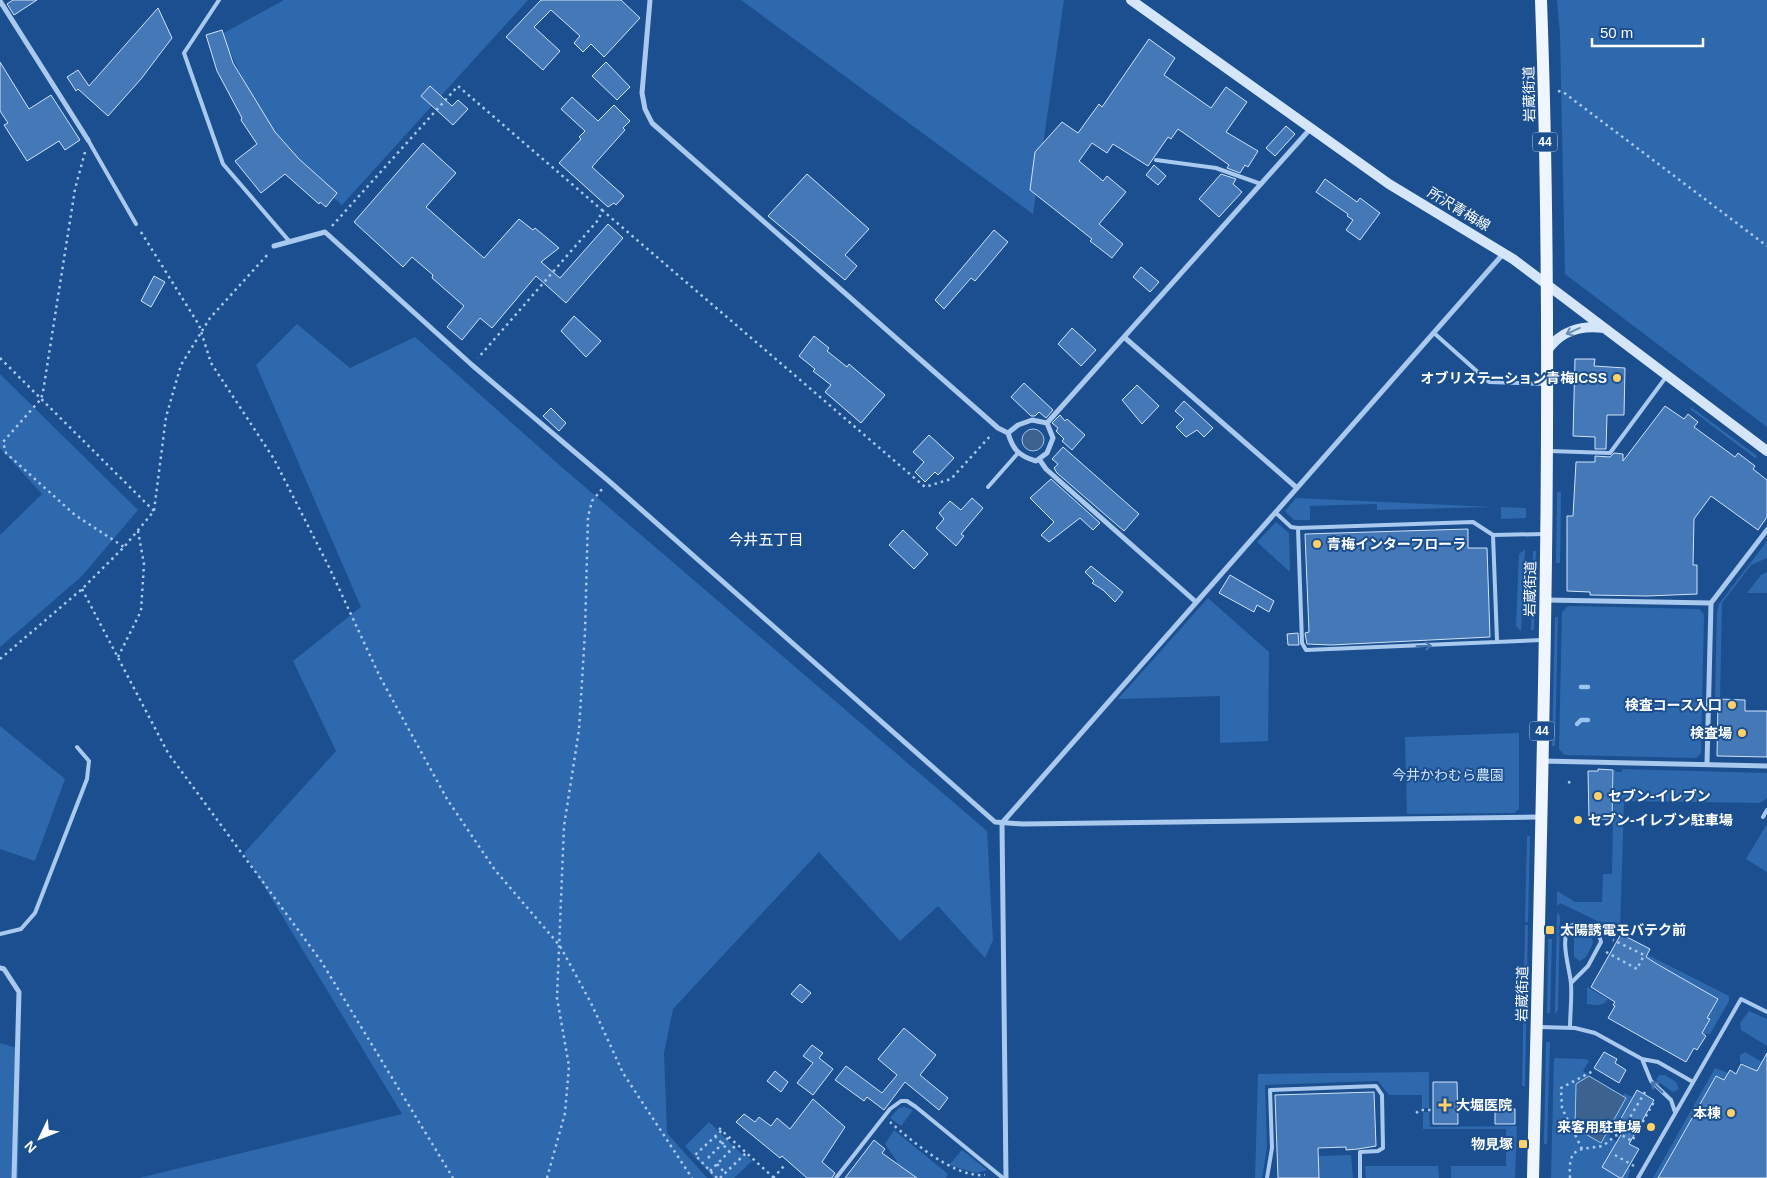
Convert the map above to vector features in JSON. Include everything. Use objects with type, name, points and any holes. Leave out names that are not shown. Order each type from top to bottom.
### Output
[{"type":"main road","name":"所沢青梅線","points":[[1131,0],[1389,184],[1504,253],[1767,450]]},
{"type":"main road","name":"岩蔵街道","points":[[1533,1178],[1546,534],[1547,284],[1541,0]]},
{"type":"main road","points":[[1547,352],[1559,338],[1575,329],[1585,327],[1605,328]]},
{"type":"street","points":[[650,0],[642,93],[645,109],[652,123],[998,428],[1008,433],[1012,445],[1021,456],[1036,461],[1047,453],[1052,438],[1047,423]]},
{"type":"street","points":[[0,1],[88,140]]},
{"type":"street","points":[[1047,423],[1311,127]]},
{"type":"street","points":[[274,246],[326,232],[472,365],[610,482],[995,822],[1541,817]]},
{"type":"street","points":[[1004,1178],[1002,823],[1504,253]]},
{"type":"street","points":[[1124,337],[1297,488]]},
{"type":"street","points":[[1008,433],[1032,420],[1047,423]]},
{"type":"street","points":[[1039,458],[1046,468],[1196,602]]},
{"type":"street","points":[[1707,764],[1711,603],[1767,530]]},
{"type":"street","points":[[1545,600],[1711,603]]},
{"type":"street","points":[[1542,761],[1767,766]]},
{"type":"street","points":[[0,968],[4,969],[19,992],[14,1178]]},
{"type":"lane","points":[[219,0],[184,53],[222,164],[290,242]]},
{"type":"lane","points":[[88,140],[136,224]]},
{"type":"lane","points":[[1156,160],[1216,168],[1261,184]]},
{"type":"lane","points":[[1434,333],[1489,382],[1547,384]]},
{"type":"lane","points":[[1546,451],[1610,452],[1668,375]]},
{"type":"lane","points":[[988,487],[1018,453]]},
{"type":"lane","points":[[1275,512],[1291,527],[1298,528],[1473,522],[1493,535],[1546,534]]},
{"type":"lane","points":[[1298,528],[1302,643],[1306,650],[1490,644],[1497,640],[1544,640]]},
{"type":"lane","points":[[1493,535],[1497,640]]},
{"type":"lane","points":[[0,934],[21,929],[35,913],[86,779],[89,761],[77,747]]},
{"type":"lane","points":[[1763,818],[1767,810]]},
{"type":"lane","points":[[1570,1028],[1571,983],[1566,962],[1566,934],[1570,926],[1580,924],[1596,933],[1601,942],[1588,966],[1571,983]]},
{"type":"lane","points":[[1638,1178],[1741,999],[1767,1012]]},
{"type":"lane","points":[[1536,1027],[1570,1028],[1595,1033],[1642,1059],[1658,1062],[1692,1082]]},
{"type":"lane","points":[[1642,1059],[1651,1081],[1672,1100],[1676,1112]]},
{"type":"lane","points":[[1267,1178],[1272,1148],[1270,1090],[1376,1086],[1382,1095],[1383,1148],[1378,1151],[1360,1152],[1360,1178]]},
{"type":"lane","points":[[836,1178],[895,1104],[907,1101],[1004,1178]]},
{"type":"path","points":[[326,232],[458,86],[925,486],[951,479],[998,428]]},
{"type":"path","points":[[1544,88],[1563,92],[1767,246]]},
{"type":"path","points":[[88,140],[75,189],[41,399],[3,442],[6,454],[75,515],[124,547]]},
{"type":"path","points":[[472,365],[599,219],[602,210]]},
{"type":"path","points":[[136,224],[201,331],[211,363],[274,459],[329,567],[380,677],[447,799],[495,870],[560,946],[591,1003],[623,1073],[692,1178]]},
{"type":"path","points":[[0,659],[82,589],[124,547],[154,511],[166,417],[175,380],[181,365],[210,318],[274,246]]},
{"type":"path","points":[[0,358],[154,511]]},
{"type":"path","points":[[548,1178],[565,1113],[569,1066],[557,998],[564,826],[578,730],[585,642],[588,517],[596,495],[610,482]]},
{"type":"path","points":[[118,657],[141,611],[144,564],[138,531]]},
{"type":"path","points":[[82,589],[168,753],[321,961],[453,1178]]},
{"type":"path","points":[[1568,782],[1572,783]]},
{"type":"path","points":[[1606,952],[1637,969],[1644,955],[1613,940]]},
{"type":"path","points":[[1582,1149],[1562,1108],[1561,1088],[1595,1070]]},
{"type":"path","points":[[1570,1178],[1571,1157],[1582,1149],[1603,1146],[1614,1136],[1620,1134],[1645,1092]]},
{"type":"path","points":[[1620,1134],[1632,1141],[1656,1100]]},
{"type":"path","points":[[1416,1113],[1420,1110],[1432,1110]]},
{"type":"path","points":[[884,1117],[952,1170],[980,1176],[996,1171]]},
{"type":"path","points":[[746,1152],[718,1178],[695,1155],[720,1129],[746,1152],[774,1178],[785,1165]]},
{"type":"path","points":[[715,1136],[730,1152]]},
{"type":"path","points":[[708,1158],[729,1137]]},
{"type":"path","points":[[710,1171],[737,1144]]},
{"type":"path","points":[[1614,1155],[1634,1166]]},
{"type":"path","points":[[717,1164],[725,1173]]},
{"type":"green space","points":[[284,0],[528,0],[342,205],[302,169],[277,138],[247,87],[222,34]]},
{"type":"green space","points":[[741,0],[1064,0],[1033,214]]},
{"type":"green space","points":[[1557,0],[1767,0],[1767,427],[1565,274],[1560,34]]},
{"type":"green space","points":[[297,324],[350,368],[415,337],[557,463],[987,831],[993,940],[985,958],[938,906],[900,941],[819,852],[673,1009],[664,1053],[667,1133],[707,1178],[139,1178],[402,1114],[244,853],[336,751],[293,661],[361,607],[256,365]]},
{"type":"green space","points":[[0,374],[138,510],[82,576],[0,647],[0,535],[42,494],[0,448]]},
{"type":"green space","points":[[1691,407],[1757,456],[1755,458],[1690,409]]},
{"type":"green space","points":[[1557,492],[1561,492],[1560,563],[1556,563]]},
{"type":"green space","points":[[1296,498],[1494,507],[1377,510],[1377,504],[1310,506],[1310,520],[1294,520],[1285,511]]},
{"type":"green space","points":[[1501,507],[1526,508],[1526,518],[1501,519]]},
{"type":"green space","points":[[1276,522],[1289,533],[1290,572],[1257,542]]},
{"type":"green space","points":[[1767,541],[1767,558],[1751,565],[1722,603],[1720,699],[1715,699],[1717,611],[1719,604]]},
{"type":"green space","points":[[1525,549],[1521,631],[1516,626],[1519,554]]},
{"type":"green space","points":[[1533,551],[1536,551],[1534,630],[1531,630]]},
{"type":"green space","points":[[1767,572],[1767,593],[1747,593],[1761,575]]},
{"type":"green space","points":[[1208,598],[1269,652],[1268,741],[1220,743],[1220,696],[1118,699]]},
{"type":"green space","points":[[1568,606],[1699,609],[1704,614],[1701,753],[1696,758],[1565,755],[1559,749],[1562,612]]},
{"type":"green space","points":[[1555,617],[1558,617],[1555,746],[1552,746]]},
{"type":"green space","points":[[0,726],[65,779],[35,861],[0,849]]},
{"type":"green space","name":"今井かわむら農園","points":[[1519,733],[1519,809],[1514,813],[1407,814],[1405,737]]},
{"type":"green space","points":[[1614,769],[1616,772],[1622,772],[1622,769],[1767,773],[1767,798],[1760,803],[1624,801],[1620,932],[1560,903],[1557,906],[1557,891],[1575,902],[1602,902],[1603,874],[1612,874]]},
{"type":"green space","points":[[1767,824],[1767,872],[1746,859]]},
{"type":"green space","points":[[1527,836],[1530,836],[1528,922],[1525,922]]},
{"type":"green space","points":[[1557,912],[1560,916],[1558,1010],[1555,1014]]},
{"type":"green space","points":[[1525,925],[1528,925],[1525,1086],[1522,1086]]},
{"type":"green space","points":[[1581,933],[1592,938],[1593,943],[1586,957],[1580,961],[1574,957],[1574,938],[1576,934]]},
{"type":"green space","points":[[1548,939],[1552,939],[1550,1013],[1547,1013]]},
{"type":"green space","points":[[1648,955],[1729,996],[1729,1001],[1710,1034],[1701,1034],[1710,1019],[1689,1008],[1641,968]]},
{"type":"green space","points":[[1587,987],[1608,999],[1606,1002],[1596,1005],[1587,1004]]},
{"type":"green space","points":[[1749,1011],[1767,1019],[1767,1046],[1741,1030],[1740,1023]]},
{"type":"green space","points":[[1546,1042],[1550,1042],[1547,1144],[1544,1144]]},
{"type":"green space","points":[[0,1043],[20,1049],[18,1178],[0,1178]]},
{"type":"green space","points":[[1745,1052],[1762,1062],[1757,1071],[1740,1062],[1740,1055]]},
{"type":"green space","points":[[1554,1058],[1586,1059],[1589,1061],[1583,1071],[1590,1076],[1576,1084],[1626,1097],[1623,1096],[1624,1093],[1632,1097],[1609,1137],[1617,1142],[1630,1170],[1628,1178],[1551,1178]]},
{"type":"green space","points":[[1715,1068],[1728,1073],[1724,1080],[1716,1076],[1658,1178],[1653,1178]]},
{"type":"green space","points":[[1429,1072],[1429,1108],[1422,1108],[1422,1095],[1389,1095],[1378,1081],[1265,1085],[1267,1147],[1262,1178],[1255,1178],[1258,1074]]},
{"type":"green space","points":[[1659,1075],[1665,1075],[1676,1082],[1679,1089],[1673,1092],[1656,1080]]},
{"type":"green space","points":[[904,1107],[913,1110],[901,1126],[890,1118],[899,1108]]},
{"type":"green space","points":[[1423,1112],[1429,1112],[1430,1127],[1517,1126],[1515,1178],[1451,1178],[1451,1166],[1506,1166],[1506,1129],[1423,1129]]},
{"type":"green space","points":[[709,1122],[744,1156],[746,1155],[752,1161],[734,1178],[714,1178],[685,1146]]},
{"type":"green space","points":[[894,1130],[948,1174],[946,1178],[904,1178],[896,1160],[885,1144]]},
{"type":"green space","points":[[962,1150],[987,1170],[976,1173],[949,1165]]},
{"type":"green space","points":[[1351,1155],[1353,1178],[1319,1178],[1318,1156]]},
{"type":"green space","points":[[1365,1166],[1438,1166],[1439,1178],[1366,1178]]},
{"type":"shaded area","points":[[1033,429],[1041,432],[1044,440],[1041,448],[1033,451],[1025,448],[1022,440],[1025,432]]},
{"type":"shaded area","points":[[1589,1076],[1626,1098],[1601,1143],[1575,1128],[1576,1084]]},
{"type":"building","points":[[13,0],[37,0],[14,15],[7,4]]},
{"type":"building","points":[[541,0],[621,0],[640,18],[604,57],[591,44],[583,52],[574,43],[580,36],[551,10],[534,27],[560,51],[543,70],[506,37]]},
{"type":"building","points":[[158,8],[172,38],[141,79],[108,116],[78,89],[76,91],[67,77],[78,70],[89,86]]},
{"type":"building","points":[[222,30],[233,63],[275,132],[299,159],[337,193],[326,207],[320,202],[319,204],[285,174],[261,193],[235,161],[257,144],[241,120],[242,118],[217,71],[206,35]]},
{"type":"building","points":[[1149,39],[1175,58],[1164,75],[1211,108],[1226,87],[1247,102],[1226,132],[1258,151],[1248,167],[1245,165],[1240,173],[1227,168],[1229,165],[1178,129],[1171,139],[1168,137],[1148,166],[1113,144],[1107,153],[1092,143],[1079,161],[1103,181],[1107,176],[1126,192],[1099,224],[1123,244],[1112,258],[1090,241],[1092,239],[1030,190],[1035,152],[1062,122],[1078,133],[1099,104],[1102,107]]},
{"type":"building","points":[[0,62],[29,109],[51,95],[80,140],[65,150],[59,141],[27,161],[4,125],[8,123],[0,111]]},
{"type":"building","points":[[606,62],[630,87],[617,100],[592,76]]},
{"type":"building","points":[[430,86],[452,106],[458,100],[468,109],[453,125],[421,96]]},
{"type":"building","points":[[572,97],[598,121],[614,105],[630,121],[623,128],[625,130],[592,167],[624,196],[616,205],[614,203],[608,207],[559,163],[581,139],[579,137],[585,131],[561,109]]},
{"type":"building","points":[[1286,126],[1295,134],[1275,156],[1266,148]]},
{"type":"building","points":[[423,143],[456,173],[426,207],[484,258],[519,219],[533,230],[535,228],[559,248],[541,262],[560,278],[608,224],[623,238],[566,303],[536,276],[492,328],[480,318],[462,340],[447,327],[464,306],[432,278],[433,275],[412,257],[403,267],[354,222]]},
{"type":"building","points":[[1154,165],[1166,176],[1158,185],[1146,175]]},
{"type":"building","points":[[807,174],[869,229],[845,255],[857,266],[845,280],[768,216]]},
{"type":"building","points":[[1221,174],[1236,179],[1233,184],[1242,192],[1219,217],[1199,199]]},
{"type":"building","points":[[1325,179],[1357,202],[1360,198],[1380,213],[1360,240],[1346,230],[1353,220],[1347,216],[1348,214],[1316,192]]},
{"type":"building","points":[[994,230],[1008,242],[975,281],[971,278],[944,309],[935,300]]},
{"type":"building","points":[[1141,267],[1159,282],[1150,292],[1133,277]]},
{"type":"building","points":[[154,276],[165,282],[151,307],[141,301]]},
{"type":"building","points":[[574,316],[601,341],[586,357],[561,331]]},
{"type":"building","points":[[1072,328],[1096,350],[1081,366],[1058,344]]},
{"type":"building","points":[[814,336],[829,348],[827,351],[847,367],[849,364],[885,395],[861,423],[825,392],[831,385],[813,371],[815,369],[799,356]]},
{"type":"building","points":[[1575,359],[1595,359],[1594,366],[1625,368],[1624,415],[1607,415],[1606,449],[1595,449],[1595,437],[1573,436]]},
{"type":"building","points":[[1024,383],[1053,410],[1046,418],[1039,412],[1035,416],[1031,416],[1011,397]]},
{"type":"building","points":[[1137,385],[1159,406],[1142,424],[1122,400]]},
{"type":"building","points":[[1184,401],[1213,428],[1204,437],[1197,430],[1186,437],[1176,427],[1184,419],[1175,411]]},
{"type":"building","points":[[1665,406],[1684,419],[1688,414],[1698,422],[1694,427],[1735,457],[1738,453],[1755,466],[1753,469],[1767,480],[1767,517],[1758,530],[1711,496],[1694,519],[1693,565],[1697,565],[1697,594],[1647,596],[1590,595],[1590,592],[1567,591],[1567,516],[1573,516],[1576,462],[1595,462],[1595,456],[1610,457],[1614,453],[1623,454],[1623,461]]},
{"type":"building","points":[[551,408],[566,423],[559,431],[543,416]]},
{"type":"building","points":[[1060,415],[1065,421],[1067,419],[1085,435],[1072,450],[1062,441],[1064,439],[1056,431],[1058,428],[1052,423]]},
{"type":"building","points":[[929,435],[954,458],[938,475],[935,472],[925,482],[915,472],[924,462],[913,452]]},
{"type":"building","points":[[1063,447],[1139,514],[1124,531],[1057,473],[1054,468],[1058,464],[1052,459]]},
{"type":"building","points":[[1051,479],[1100,523],[1093,530],[1080,518],[1049,542],[1041,535],[1054,522],[1030,498]]},
{"type":"building","points":[[972,498],[983,508],[961,534],[964,536],[956,546],[936,528],[944,519],[939,513],[950,501],[961,510]]},
{"type":"building","points":[[1468,529],[1468,548],[1487,548],[1490,637],[1331,645],[1307,644],[1305,633],[1309,632],[1305,534]]},
{"type":"building","points":[[903,530],[928,554],[914,569],[889,545]]},
{"type":"building","points":[[1091,566],[1123,592],[1115,602],[1103,590],[1092,583],[1094,581],[1085,572]]},
{"type":"building","points":[[1230,575],[1274,601],[1269,612],[1257,605],[1254,612],[1219,593]]},
{"type":"building","points":[[1298,633],[1299,645],[1288,645],[1287,634]]},
{"type":"building","name":"検査場","points":[[1718,699],[1745,700],[1745,711],[1767,711],[1767,757],[1717,756]]},
{"type":"building","points":[[1598,769],[1613,770],[1612,819],[1589,819],[1588,771],[1598,771]]},
{"type":"building","points":[[1621,934],[1650,949],[1646,957],[1718,999],[1707,1018],[1710,1019],[1702,1033],[1706,1036],[1697,1050],[1694,1048],[1686,1062],[1608,1018],[1615,1006],[1613,1005],[1615,1002],[1591,987]]},
{"type":"building","points":[[800,984],[811,993],[802,1003],[791,994]]},
{"type":"building","points":[[904,1028],[936,1055],[920,1075],[948,1098],[939,1110],[905,1082],[884,1110],[867,1097],[864,1101],[835,1080],[846,1066],[882,1093],[897,1075],[878,1059]]},
{"type":"building","points":[[812,1045],[823,1053],[819,1058],[833,1069],[813,1095],[797,1083],[813,1063],[803,1056]]},
{"type":"building","points":[[1604,1052],[1617,1059],[1615,1063],[1626,1070],[1619,1083],[1594,1068]]},
{"type":"building","name":"本棟","points":[[1767,1053],[1767,1178],[1658,1178],[1716,1076],[1724,1080],[1730,1070],[1736,1074],[1741,1064],[1757,1071]]},
{"type":"building","points":[[775,1071],[788,1082],[781,1092],[767,1081]]},
{"type":"building","name":"大堀医院","points":[[1433,1082],[1457,1082],[1458,1124],[1433,1124]]},
{"type":"building","points":[[1637,1090],[1654,1100],[1629,1144],[1639,1149],[1622,1178],[1620,1178],[1602,1167],[1622,1133],[1615,1129]]},
{"type":"building","points":[[1374,1092],[1376,1146],[1346,1150],[1346,1147],[1318,1148],[1319,1178],[1278,1178],[1275,1095]]},
{"type":"building","points":[[813,1099],[845,1127],[822,1162],[835,1173],[832,1178],[807,1178],[782,1156],[780,1158],[736,1122],[744,1114],[755,1122],[759,1117],[771,1126],[777,1118],[790,1129]]},
{"type":"building","points":[[1495,1109],[1515,1109],[1515,1124],[1495,1124]]},
{"type":"building","points":[[874,1140],[885,1149],[882,1153],[917,1178],[845,1178]]},
{"type":"waterway","points":[[1581,687],[1588,687]]},
{"type":"waterway","points":[[1577,724],[1581,720],[1588,720]]},
{"type":"place","name":"オブリステーション青梅ICSS","points":[[1617,378]]},
{"type":"place","name":"青梅インターフローラ","points":[[1317,544]]},
{"type":"place","name":"検査コース入口","points":[[1732,705]]},
{"type":"place","name":"検査場","points":[[1742,733]]},
{"type":"place","name":"セブン-イレブン","points":[[1598,796]]},
{"type":"place","name":"セブン-イレブン駐車場","points":[[1578,820]]},
{"type":"place","name":"太陽誘電モバテク前","points":[[1550,930]]},
{"type":"place","name":"大堀医院","points":[[1445,1105]]},
{"type":"place","name":"本棟","points":[[1731,1113]]},
{"type":"place","name":"来客用駐車場","points":[[1651,1127]]},
{"type":"place","name":"物見塚","points":[[1523,1144]]},
{"type":"district","name":"今井五丁目","points":[[766,539]]}]
